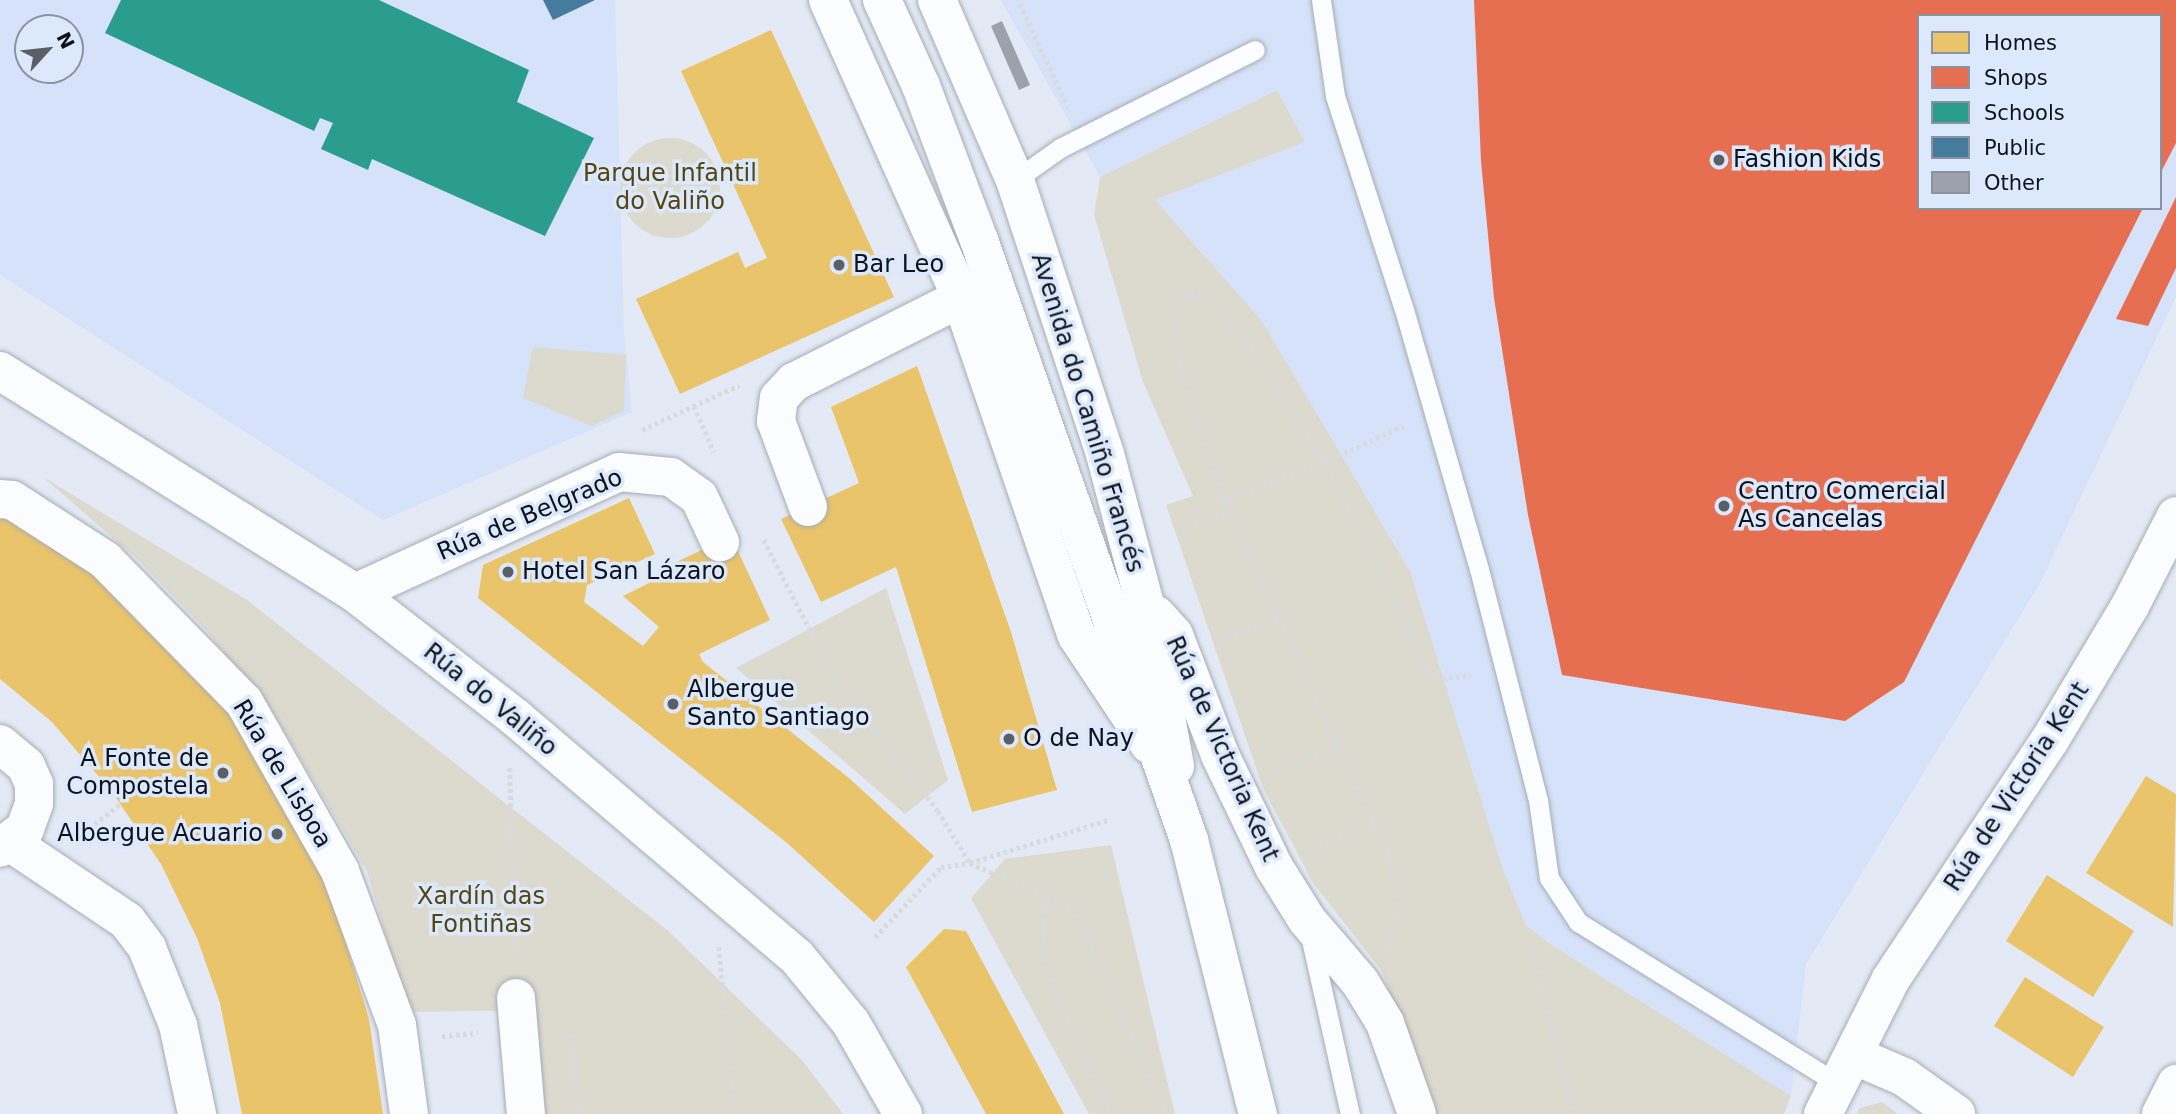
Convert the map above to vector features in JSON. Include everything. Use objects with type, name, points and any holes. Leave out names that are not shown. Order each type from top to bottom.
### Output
[{"type":"street","name":"Avenida do Camiño Francés","points":[[828,0],[961,298],[1077,636],[1159,759]]},
{"type":"street","name":"Avenida do Camiño Francés","points":[[882,0],[921,86],[979,240],[1189,840]]},
{"type":"street","name":"Avenida do Camiño Francés","points":[[943,13],[1008,164],[1105,454],[1145,604],[1189,840],[1258,1114]]},
{"type":"street","points":[[808,507],[776,421],[779,398],[794,382],[961,298]]},
{"type":"street","name":"Rúa do Valiño","points":[[0,371],[355,593],[516,718],[796,956],[851,1023],[903,1114]]},
{"type":"street","name":"Rúa de Belgrado","points":[[355,593],[619,472],[671,477],[699,497],[720,541]]},
{"type":"street","name":"Rúa de Lisboa","points":[[0,499],[12,500],[105,560],[244,702],[340,871],[412,1031],[409,1114]]},
{"type":"street","name":"Rúa de Victoria Kent","points":[[1838,1084],[1891,979],[2094,667],[2176,516]]},
{"type":"street","name":"Rúa de Victoria Kent","points":[[1145,604],[1174,635],[1239,797],[1307,920],[1370,996],[1399,1058],[1417,1114]]},
{"type":"street","points":[[0,744],[26,766],[34,784],[34,804],[25,829],[6,845],[127,921],[147,948],[178,1025],[197,1114]]},
{"type":"street","points":[[518,1014],[526,1114]]},
{"type":"street","points":[[1838,1084],[1904,1077],[1956,1114]]},
{"type":"street","points":[[2161,1114],[2176,1084]]},
{"type":"lane","points":[[1321,0],[1335,96],[1435,409],[1538,800],[1549,878],[1578,922],[1838,1084]]},
{"type":"lane","points":[[1008,164],[1060,148],[1255,50]]},
{"type":"lane","points":[[1307,920],[1314,965],[1350,1114]]},
{"type":"path","points":[[1020,4],[1070,110]]},
{"type":"path","points":[[1385,952],[1397,919],[1397,891],[1376,822],[1229,514],[1179,363],[1174,327],[1177,304],[1184,297],[1197,293],[1210,297],[1223,309],[1325,462],[1380,566],[1424,667],[1435,679],[1505,672]]},
{"type":"path","points":[[632,434],[743,384]]},
{"type":"path","points":[[1224,499],[1325,462],[1379,438]]},
{"type":"path","points":[[1181,530],[1229,514]]},
{"type":"path","points":[[759,531],[830,669],[938,811],[970,863],[1074,908],[1167,1114]]},
{"type":"path","points":[[1210,645],[1278,620]]},
{"type":"path","points":[[1267,774],[1340,745]]},
{"type":"path","points":[[412,1031],[518,1014],[509,763]]},
{"type":"path","points":[[875,937],[941,867],[970,863],[1110,819]]},
{"type":"path","points":[[1306,853],[1376,822]]},
{"type":"path","points":[[1047,896],[1042,959],[1111,1114]]},
{"type":"path","points":[[719,947],[735,1114]]},
{"type":"path","points":[[1535,956],[1574,1114]]},
{"type":"path","points":[[556,1041],[555,1034],[573,1034],[578,1114]]},
{"type":"shaded area","points":[[0,0],[615,0],[624,332],[632,412],[383,520],[0,275]]},
{"type":"shaded area","name":"Centro Comercial As Cancelas","points":[[1001,0],[2176,0],[2176,297],[2039,585],[1806,964],[1791,1096],[1550,944],[1526,925],[1503,871],[1410,571],[1262,321],[1155,200],[1305,142],[1277,90],[1100,177]]},
{"type":"green space","points":[[1277,90],[1305,142],[1155,200],[1262,321],[1410,571],[1503,870],[1526,925],[1550,944],[1791,1096],[1784,1114],[1436,1114],[1381,970],[1313,883],[1263,788],[1166,505],[1193,496],[1143,382],[1094,215],[1100,177]]},
{"type":"green space","name":"Parque Infantil do Valiño","points":[[670,138],[698,146],[712,160],[720,188],[712,216],[698,230],[670,238],[642,230],[628,216],[620,188],[628,160],[642,146]]},
{"type":"green space","points":[[533,347],[626,355],[624,411],[591,426],[523,398]]},
{"type":"green space","name":"Xardín das Fontiñas","points":[[43,477],[247,600],[667,930],[802,1060],[843,1114],[543,1114],[536,1010],[408,1012],[367,871],[275,715],[204,628],[138,560]]},
{"type":"green space","points":[[886,588],[948,780],[905,814],[736,668]]},
{"type":"green space","points":[[1111,845],[1175,1114],[1089,1114],[971,898],[1005,859]]},
{"type":"green space","points":[[1882,1102],[1898,1114],[1857,1114],[1859,1108]]},
{"type":"building: Homes","points":[[771,30],[894,297],[680,394],[636,299],[738,252],[745,268],[767,258],[681,71]]},
{"type":"building: Homes","points":[[917,366],[1011,632],[1057,790],[972,812],[896,567],[821,602],[781,519],[859,483],[831,407]]},
{"type":"building: Homes","points":[[629,498],[655,554],[587,585],[584,602],[643,646],[659,627],[623,596],[669,573],[666,567],[731,536],[770,620],[699,654],[703,662],[849,778],[934,856],[874,922],[787,843],[478,598],[483,565]]},
{"type":"building: Homes","points":[[14,516],[71,553],[224,706],[257,753],[328,885],[369,1019],[383,1114],[242,1114],[220,1003],[197,938],[161,864],[112,792],[52,722],[0,679],[0,518]]},
{"type":"building: Homes","points":[[2146,776],[2176,794],[2173,927],[2086,873]]},
{"type":"building: Homes","points":[[2047,875],[2134,931],[2093,997],[2006,941]]},
{"type":"building: Homes","points":[[944,929],[966,931],[1064,1114],[986,1114],[906,967]]},
{"type":"building: Homes","points":[[2025,977],[2104,1027],[2073,1077],[1994,1026]]},
{"type":"building: Shops","points":[[1474,0],[2176,0],[2176,143],[2162,170],[2162,14],[1917,14],[1917,210],[2142,210],[1904,682],[1845,721],[1562,675],[1528,515],[1494,298],[1481,161]]},
{"type":"building: Shops","points":[[2176,197],[2176,268],[2148,326],[2116,319]]},
{"type":"building: Schools","points":[[121,0],[379,0],[529,70],[517,102],[594,138],[545,236],[372,159],[368,170],[321,149],[333,123],[320,118],[314,131],[105,33]]},
{"type":"building: Public","points":[[543,0],[595,0],[553,20]]},
{"type":"building: Other","points":[[1002,21],[1030,85],[1019,90],[991,26]]},
{"type":"place","name":"Fashion Kids","points":[[1719,160]]},
{"type":"place","name":"Bar Leo","points":[[839,265]]},
{"type":"place","name":"Centro Comercial As Cancelas","points":[[1724,506]]},
{"type":"place","name":"Hotel San Lázaro","points":[[508,572]]},
{"type":"place","name":"Albergue Santo Santiago","points":[[673,704]]},
{"type":"place","name":"O de Nay","points":[[1009,739]]},
{"type":"place","name":"A Fonte de Compostela","points":[[223,773]]},
{"type":"place","name":"Albergue Acuario","points":[[277,834]]}]
